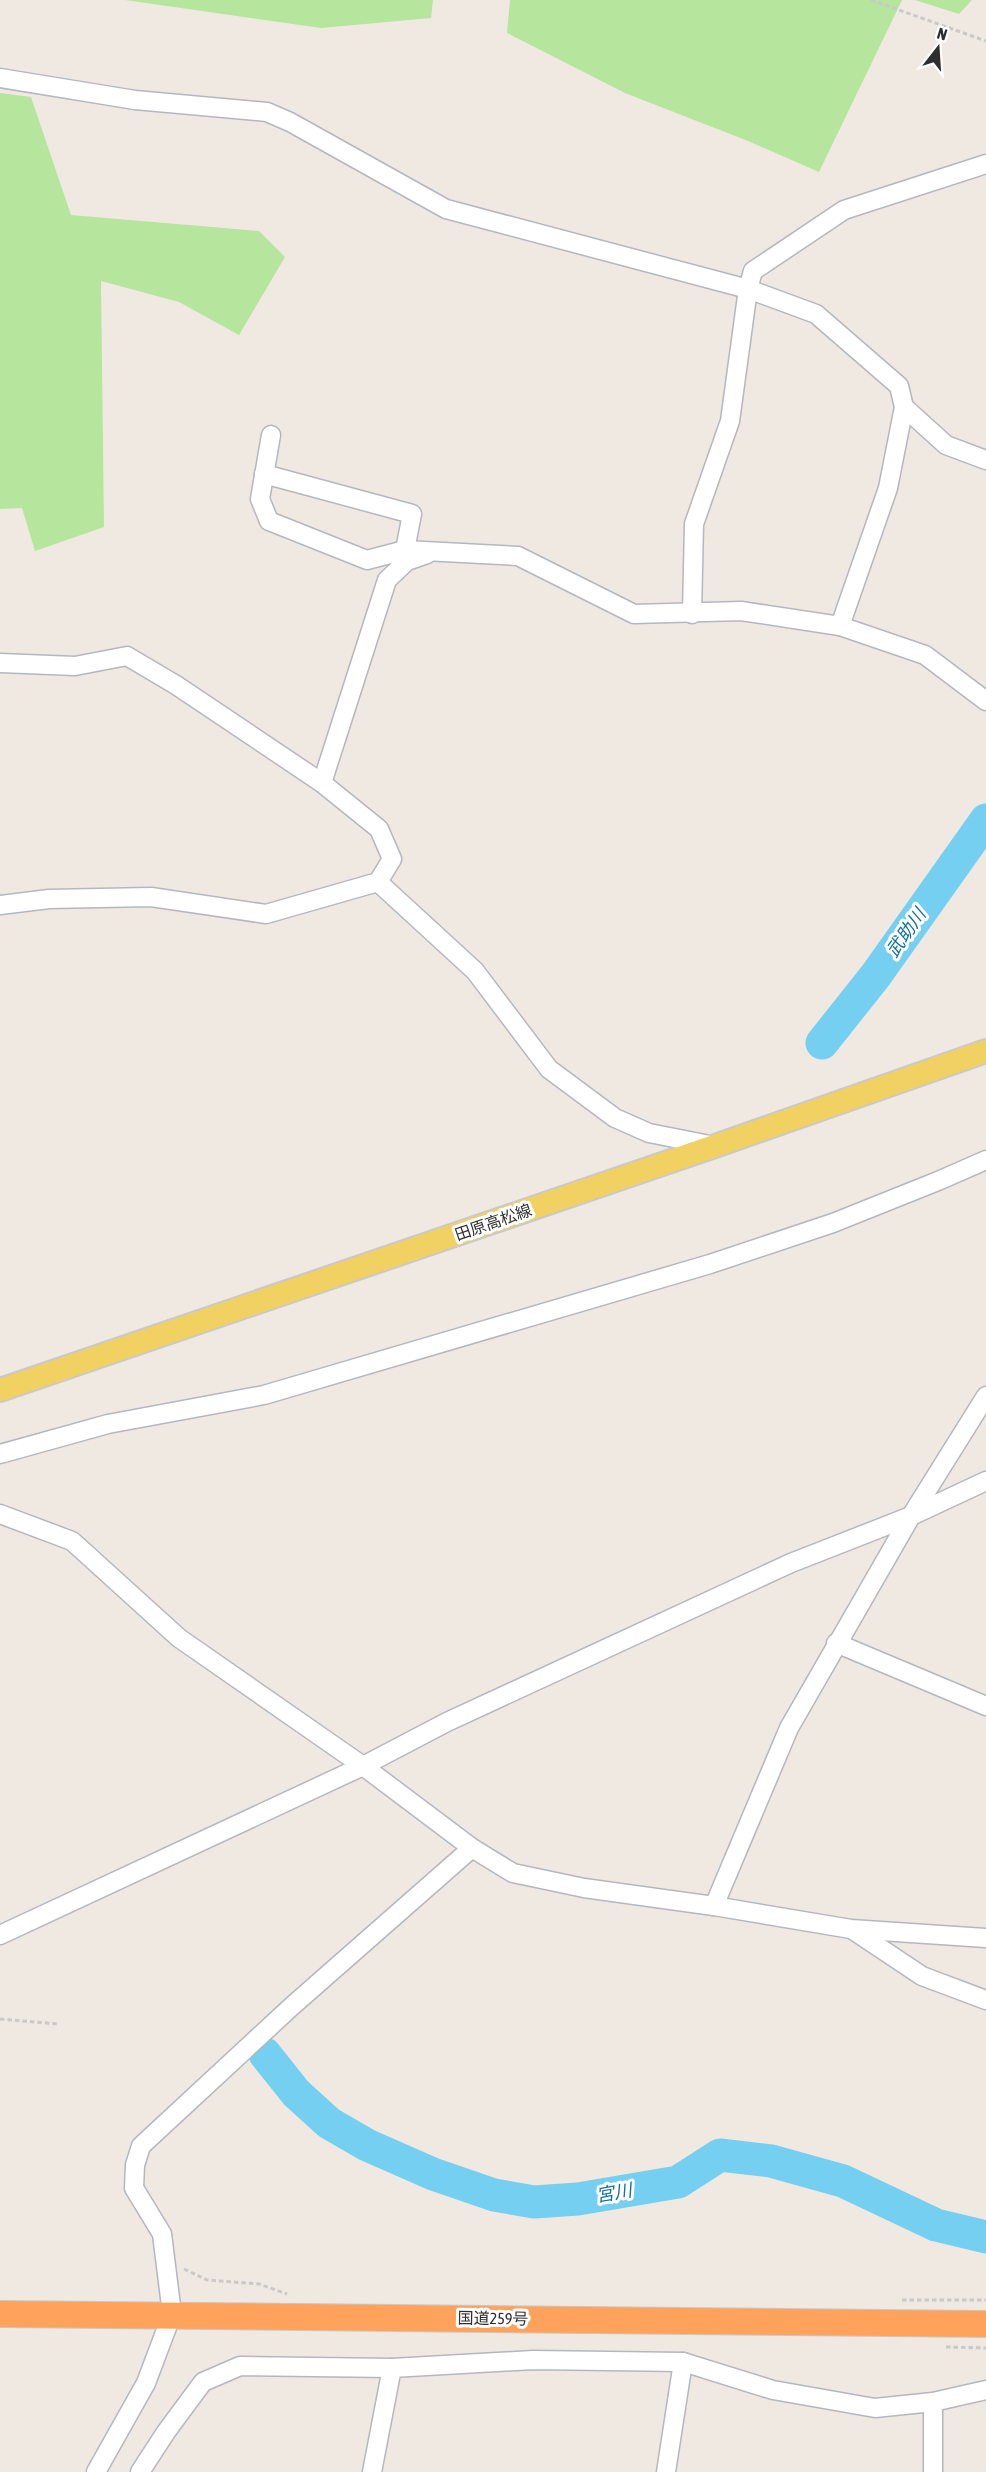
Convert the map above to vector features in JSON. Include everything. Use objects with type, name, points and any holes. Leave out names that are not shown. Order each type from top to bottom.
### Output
[{"type":"highway","name":"国道259号","points":[[0,2314],[986,2324]]},
{"type":"main road","name":"田原高松線","points":[[0,1390],[986,1051]]},
{"type":"street","points":[[0,78],[135,100],[267,112],[290,122],[446,209],[748,290],[816,314],[899,386],[904,407],[888,488],[840,626]]},
{"type":"street","points":[[692,614],[694,524],[730,421],[748,290],[753,272],[844,210],[986,164]]},
{"type":"street","points":[[904,407],[946,445],[986,460]]},
{"type":"street","points":[[271,435],[260,499],[269,521],[367,560],[405,550],[518,556],[634,614],[741,611],[840,626],[925,655],[986,701]]},
{"type":"street","points":[[264,474],[412,514],[405,550]]},
{"type":"street","points":[[322,783],[387,580],[407,561],[436,551]]},
{"type":"street","points":[[0,663],[75,666],[127,656],[176,685],[322,783],[379,829],[392,859],[378,882],[266,914],[151,897],[49,899],[0,905]]},
{"type":"street","points":[[378,882],[475,971],[549,1069],[615,1118],[649,1133],[715,1146]]},
{"type":"street","points":[[0,1454],[108,1424],[264,1395],[699,1268],[833,1223],[938,1182],[986,1160]]},
{"type":"street","points":[[714,1906],[789,1728],[911,1516],[986,1396]]},
{"type":"street","points":[[0,1935],[363,1766],[447,1722],[791,1563],[911,1516],[986,1481]]},
{"type":"street","points":[[0,1514],[72,1541],[179,1638],[363,1766],[472,1848],[513,1873],[585,1888],[714,1906],[851,1929],[986,1938]]},
{"type":"street","points":[[836,1643],[986,1706]]},
{"type":"street","points":[[96,2472],[146,2383],[172,2314],[162,2234],[134,2188],[135,2165],[141,2146],[291,2007],[472,1848]]},
{"type":"street","points":[[851,1929],[922,1976],[986,2000]]},
{"type":"street","points":[[140,2472],[202,2382],[240,2366],[392,2368],[533,2360],[682,2362],[773,2390],[875,2408],[933,2402],[986,2390]]},
{"type":"street","points":[[666,2472],[682,2362]]},
{"type":"street","points":[[372,2472],[392,2368]]},
{"type":"street","points":[[933,2402],[933,2472]]},
{"type":"path","points":[[872,0],[986,41]]},
{"type":"path","points":[[0,2019],[59,2024]]},
{"type":"path","points":[[166,2260],[207,2280],[259,2284],[293,2296]]},
{"type":"path","points":[[890,2300],[986,2300]]},
{"type":"green space","points":[[125,0],[433,0],[431,18],[321,28]]},
{"type":"green space","points":[[510,0],[902,0],[819,172],[748,141],[625,93],[507,33]]},
{"type":"green space","points":[[915,0],[972,0],[959,14]]},
{"type":"green space","points":[[0,93],[31,97],[71,215],[259,231],[285,257],[239,335],[179,302],[101,281],[104,527],[35,551],[22,508],[0,509]]},
{"type":"waterway","name":"武助川","points":[[822,1043],[876,975],[986,820]]},
{"type":"waterway","name":"宮川","points":[[265,2054],[296,2093],[329,2123],[367,2145],[433,2174],[494,2195],[534,2202],[578,2199],[678,2182],[720,2155],[771,2161],[843,2181],[936,2225],[986,2237]]}]
